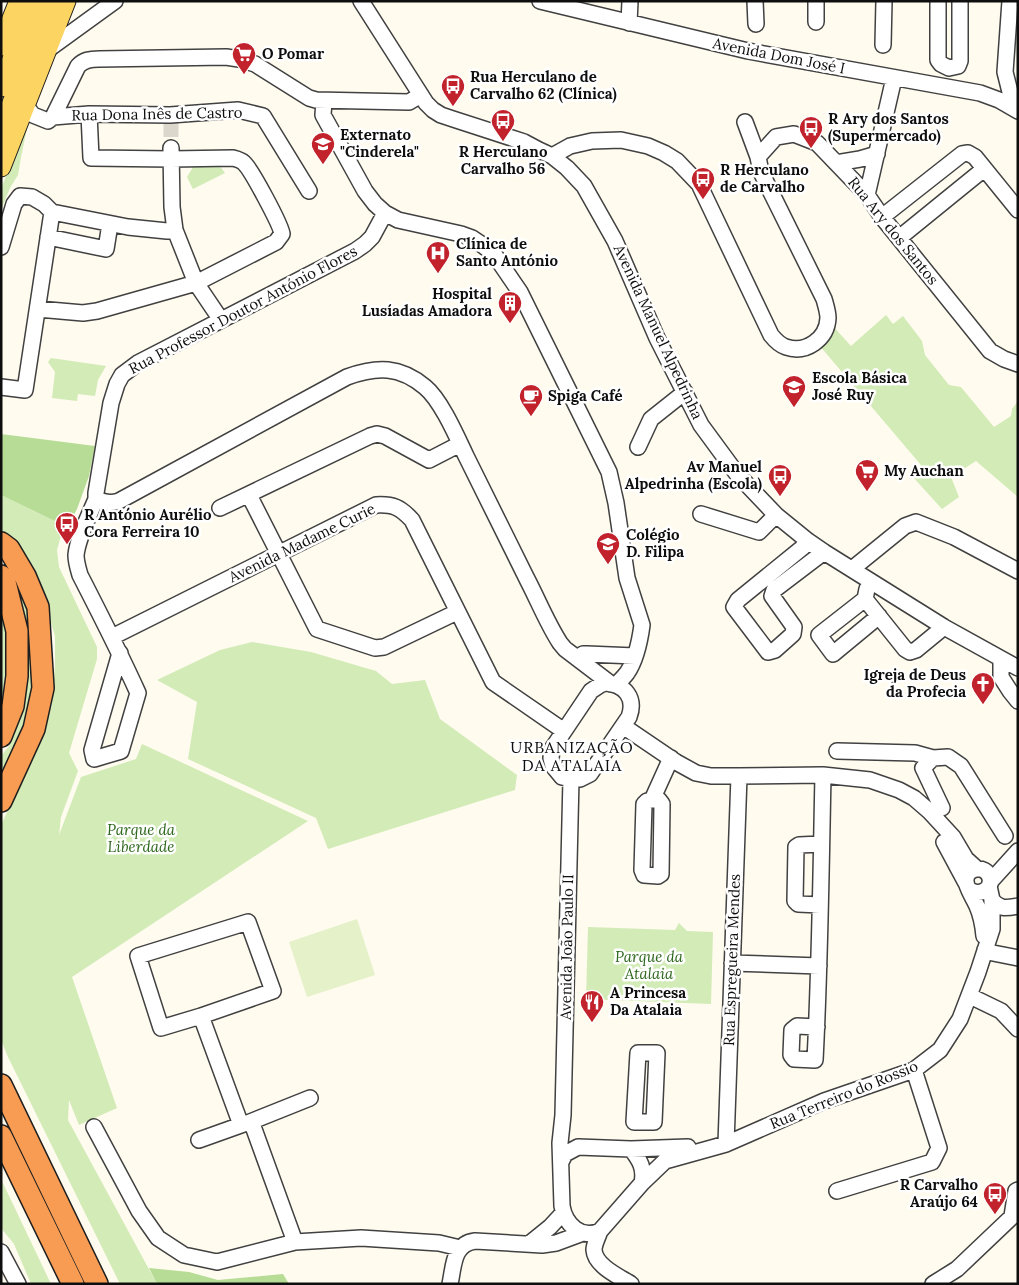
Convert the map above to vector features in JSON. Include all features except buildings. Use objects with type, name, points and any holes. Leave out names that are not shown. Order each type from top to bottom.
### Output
[{"type":"highway","points":[[1,543],[9,549],[25,576],[38,607],[43,688],[34,729],[1,801]]},
{"type":"highway","points":[[1,576],[17,640],[17,676],[13,706],[1,736]]},
{"type":"highway","points":[[1,1085],[97,1284]]},
{"type":"highway","points":[[1,1136],[7,1154],[74,1284]]},
{"type":"main road","points":[[1,131],[51,1]]},
{"type":"main road","points":[[3,160],[66,1]]},
{"type":"main road","points":[[1,46],[22,2]]},
{"type":"main road","points":[[1,87],[22,2]]},
{"type":"street","points":[[46,51],[116,1]]},
{"type":"street","name":"Avenida Manuel Alpedrinha","points":[[361,1],[421,95],[433,110],[441,115],[524,142],[552,156],[567,168],[584,186],[615,241],[657,338],[701,425],[737,474],[776,516],[824,552],[944,628],[1018,668]]},
{"type":"street","name":"Avenida Dom José I","points":[[540,1],[568,5],[629,23],[748,51],[945,87],[993,98],[1018,109]]},
{"type":"street","points":[[629,23],[630,1]]},
{"type":"street","points":[[755,1],[756,24]]},
{"type":"street","points":[[816,1],[816,22]]},
{"type":"street","points":[[883,45],[884,1]]},
{"type":"street","points":[[938,1],[938,60],[949,68],[958,66],[960,62],[960,1]]},
{"type":"street","points":[[1010,1],[1006,78],[1011,96],[1018,109]]},
{"type":"street","points":[[53,117],[75,71],[81,62],[88,60],[226,57],[255,64],[308,98],[316,100],[409,102],[421,95]]},
{"type":"street","points":[[945,87],[949,68]]},
{"type":"street","points":[[867,196],[894,78]]},
{"type":"street","points":[[993,98],[1006,78]]},
{"type":"street","points":[[96,499],[107,503],[118,501],[347,376],[383,369],[398,372],[414,379],[425,387],[440,406],[556,638],[565,649],[613,684],[625,691],[631,700],[631,711],[623,726],[590,774],[580,779],[571,779],[562,777],[556,772],[551,758],[552,748],[591,691],[600,685],[613,684],[627,674],[635,656],[642,625],[627,578],[616,503],[609,472],[520,292],[494,254],[481,244],[461,234],[398,220],[385,213],[365,191],[323,115],[324,101]]},
{"type":"street","name":"Rua Dona Inês de Castro","points":[[25,105],[33,115],[48,122],[53,117],[89,114],[171,118],[238,110],[263,116],[309,191]]},
{"type":"street","points":[[38,308],[82,313],[97,311],[196,283],[276,242],[282,234],[248,168],[239,159],[171,154],[90,158],[89,114]]},
{"type":"street","points":[[552,156],[570,146],[592,141],[621,140],[648,146],[677,161],[699,184],[771,335],[775,340],[787,347],[803,348],[817,342],[823,336],[828,319],[827,309],[824,299],[761,172],[758,157],[745,122]]},
{"type":"street","name":"Rua Ary dos Santos","points":[[758,157],[776,137],[794,134],[818,143],[867,196],[990,350],[1004,359],[1018,364]]},
{"type":"street","points":[[882,217],[962,154],[968,153],[976,157],[1018,210]]},
{"type":"street","points":[[171,154],[172,207],[176,230],[196,283],[221,320]]},
{"type":"street","points":[[836,163],[877,154]]},
{"type":"street","points":[[899,238],[984,169]]},
{"type":"street","points":[[1,247],[14,204],[20,196],[32,197],[44,204],[52,212],[128,228],[176,230]]},
{"type":"street","points":[[1,387],[25,390],[52,212]]},
{"type":"street","name":"Rua Professor Doutor António Flores","points":[[120,653],[92,750],[94,759],[122,751],[138,693],[120,653],[80,574],[76,557],[96,499],[98,475],[111,403],[117,384],[122,376],[138,363],[355,251],[372,237],[385,213]]},
{"type":"street","points":[[48,237],[106,249],[110,224]]},
{"type":"street","points":[[638,447],[651,419],[684,392]]},
{"type":"street","points":[[220,508],[377,434],[429,460],[460,444]]},
{"type":"street","points":[[249,494],[318,629],[375,648],[384,647],[457,612]]},
{"type":"street","name":"Avenida Madame Curie","points":[[112,637],[376,505],[387,504],[403,510],[412,520],[493,682],[564,731]]},
{"type":"street","points":[[701,514],[759,532],[776,516]]},
{"type":"street","points":[[852,569],[905,526],[916,522],[954,537],[1018,571]]},
{"type":"street","points":[[808,541],[738,600],[734,607],[768,652],[775,650],[794,634],[794,627],[772,596],[774,590],[824,552]]},
{"type":"street","points":[[869,580],[865,599],[819,635],[834,654],[880,616]]},
{"type":"street","points":[[865,599],[910,652],[916,650],[944,628]]},
{"type":"street","points":[[577,658],[583,654],[635,656]]},
{"type":"street","points":[[1002,659],[1001,677],[1018,701]]},
{"type":"street","points":[[623,726],[687,769],[696,773],[711,776],[823,775],[870,780],[899,790],[914,798],[929,811],[953,837],[966,859],[986,881],[1000,908],[1018,906]]},
{"type":"street","points":[[837,751],[915,753],[933,758],[948,757],[961,766],[1005,836]]},
{"type":"street","points":[[652,800],[670,758]]},
{"type":"street","points":[[929,811],[942,808],[923,768],[933,758]]},
{"type":"street","points":[[817,1027],[797,1026],[792,1030],[791,1055],[794,1059],[815,1060],[817,1027],[819,966],[823,775]]},
{"type":"street","name":"Rua Espregueira Mendes","points":[[726,1144],[739,776]]},
{"type":"street","name":"Avenida João Paulo II","points":[[561,1162],[571,779]]},
{"type":"street","points":[[929,811],[968,886],[981,917],[985,950],[993,954],[1018,958]]},
{"type":"street","points":[[820,905],[798,904],[795,901],[796,847],[799,845],[822,844]]},
{"type":"street","points":[[986,881],[1018,851]]},
{"type":"street","points":[[970,872],[986,881],[987,889],[980,893],[973,892],[968,886],[967,875],[970,872]]},
{"type":"street","name":"Rua Terreiro do Rossio","points":[[642,1182],[665,1161],[674,1157],[726,1144],[824,1100],[914,1070],[940,1050],[960,1019],[970,996],[992,928],[986,881]]},
{"type":"street","points":[[248,922],[273,991],[201,1016],[161,1028],[138,956],[248,922]]},
{"type":"street","points":[[732,963],[819,966]]},
{"type":"street","points":[[970,996],[1001,1011],[1012,1013],[1018,1029]]},
{"type":"street","points":[[201,1016],[246,1124],[254,1129],[261,1145],[295,1242]]},
{"type":"street","points":[[837,1191],[932,1162],[939,1148],[914,1070]]},
{"type":"street","points":[[199,1140],[246,1124],[310,1098]]},
{"type":"street","name":"Avenida João Paulo II","points":[[563,1115],[566,1128],[578,1147]]},
{"type":"street","points":[[637,1149],[578,1147],[565,1154],[561,1162],[563,1213],[568,1222],[577,1231],[594,1234],[600,1231],[642,1182],[644,1174],[637,1156],[637,1149],[646,1122]]},
{"type":"street","points":[[94,1127],[124,1184],[158,1238],[184,1256],[217,1262],[295,1242],[361,1238],[439,1243],[460,1248]]},
{"type":"street","name":"Rua Terreiro do Rossio","points":[[637,1149],[726,1144]]},
{"type":"street","points":[[933,1284],[957,1269],[1015,1214],[1016,1192],[1018,1190]]},
{"type":"street","points":[[529,1244],[563,1213]]},
{"type":"street","points":[[600,1231],[594,1251],[597,1258],[602,1265],[631,1284]]},
{"type":"street","points":[[450,1284],[455,1258],[460,1248],[465,1244],[476,1241],[542,1245],[556,1243],[583,1233]]},
{"type":"street","points":[[1,1252],[18,1284]]},
{"type":"green space","points":[[26,124],[28,124],[18,175],[10,188],[1,210],[1,189]]},
{"type":"green space","points":[[220,166],[225,173],[193,189],[187,177],[193,167]]},
{"type":"green space","points":[[886,315],[893,324],[903,316],[922,341],[925,355],[949,385],[961,387],[994,427],[1011,416],[1012,409],[1018,401],[1018,497],[976,461],[951,477],[959,497],[942,509],[912,476],[921,465],[819,345],[832,325],[851,346]]},
{"type":"green space","points":[[51,358],[106,366],[98,380],[95,396],[78,394],[77,401],[52,398],[55,372],[48,362]]},
{"type":"green space","points":[[1,434],[95,446],[89,476],[77,509],[66,529],[59,523],[1,495]]},
{"type":"green space","name":"Parque da Liberdade","points":[[1,495],[59,523],[62,532],[57,550],[59,567],[97,647],[97,659],[69,753],[78,771],[61,817],[59,835],[81,777],[136,759],[142,744],[308,821],[72,977],[117,1108],[79,1125],[69,1100],[68,1120],[157,1284],[120,1284],[1,1040],[1,825],[35,753],[52,704],[55,636],[47,609],[1,535]]},
{"type":"green space","points":[[7,556],[28,595],[35,700],[23,734],[1,780],[1,756],[9,746],[19,709],[4,571]]},
{"type":"green space","points":[[1,610],[8,646],[1,702]]},
{"type":"green space","points":[[252,642],[311,652],[376,671],[392,684],[425,680],[440,719],[517,775],[515,790],[328,849],[316,818],[188,759],[197,702],[157,680],[220,650]]},
{"type":"green space","points":[[357,919],[375,975],[307,997],[289,942]]},
{"type":"green space","name":"Parque da Atalaia","points":[[679,923],[687,931],[713,932],[711,1004],[586,999],[588,927],[675,930]]},
{"type":"green space","points":[[1,1179],[51,1284],[31,1284],[14,1244],[1,1228]]},
{"type":"green space","points":[[149,1268],[189,1272],[218,1280],[283,1274],[289,1284],[157,1284]]},
{"type":"tunnel","points":[[171,122],[171,148]]},
{"type":"place","name":"O Pomar","points":[[244,75]]},
{"type":"place","name":"Rua Herculano de Carvalho 62 (Clínica)","points":[[453,107]]},
{"type":"place","name":"R Herculano Carvalho 56","points":[[503,142]]},
{"type":"place","name":"R Ary dos Santos (Supermercado)","points":[[811,149]]},
{"type":"place","name":"Externato \"Cinderela\"","points":[[323,165]]},
{"type":"place","name":"R Herculano de Carvalho","points":[[703,200]]},
{"type":"place","name":"Clínica de Santo António","points":[[438,274]]},
{"type":"place","name":"Hospital Lusíadas Amadora","points":[[510,324]]},
{"type":"place","name":"Escola Básica José Ruy","points":[[794,408]]},
{"type":"place","name":"Spiga Café","points":[[531,417]]},
{"type":"place","name":"My Auchan","points":[[867,492]]},
{"type":"place","name":"Av Manuel Alpedrinha (Escola)","points":[[780,497]]},
{"type":"place","name":"R António Aurélio Cora Ferreira 10","points":[[67,545]]},
{"type":"place","name":"Colégio D. Filipa","points":[[608,565]]},
{"type":"place","name":"Igreja de Deus da Profecia","points":[[983,705]]},
{"type":"place","name":"A Princesa Da Atalaia","points":[[592,1023]]},
{"type":"place","name":"R Carvalho Araújo 64","points":[[995,1215]]},
{"type":"district","name":"URBANIZAÇÃO DA ATALAIA","points":[[572,756]]}]
